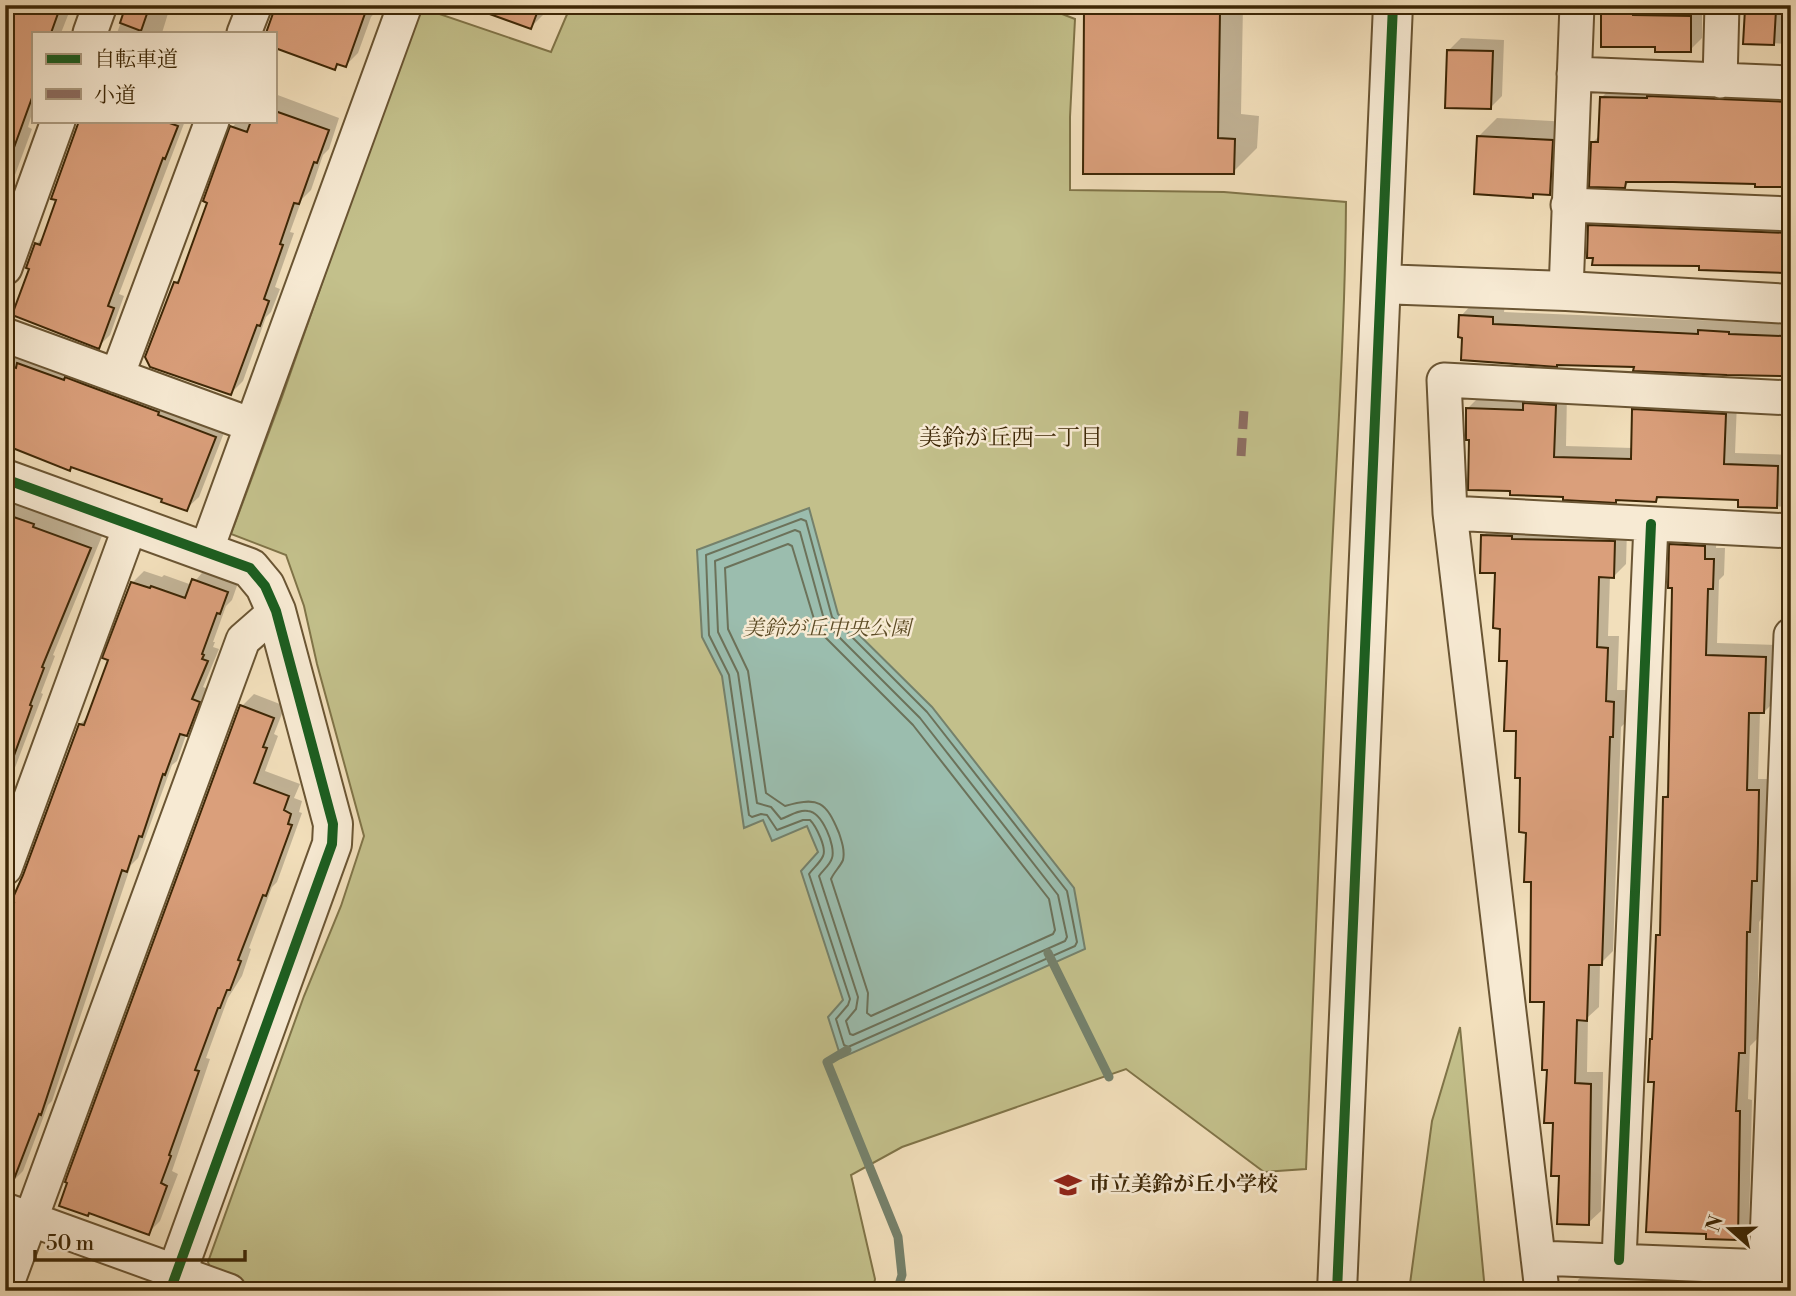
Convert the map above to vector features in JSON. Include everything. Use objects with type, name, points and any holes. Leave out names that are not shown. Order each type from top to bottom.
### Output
[{"type":"street","points":[[90,32],[100,5]]},
{"type":"street","points":[[244,32],[255,5]]},
{"type":"street","points":[[206,551],[405,5]]},
{"type":"street","points":[[1337,1291],[1393,5]]},
{"type":"street","points":[[1566,291],[1577,5]]},
{"type":"street","points":[[1720,81],[1722,5]]},
{"type":"street","points":[[1574,74],[1791,83]]},
{"type":"street","points":[[5,268],[58,122]]},
{"type":"street","points":[[117,376],[212,122]]},
{"type":"street","points":[[1568,205],[1791,214]]},
{"type":"street","points":[[1381,284],[1791,304]]},
{"type":"street","points":[[5,335],[252,425]]},
{"type":"street","points":[[1542,1291],[1450,513],[1444,380],[1791,398]]},
{"type":"street","points":[[5,479],[250,568],[265,586],[276,611],[333,824],[332,844],[173,1281]]},
{"type":"street","points":[[1450,513],[1791,531]]},
{"type":"street","points":[[5,868],[131,524]]},
{"type":"street","points":[[1619,1260],[1651,524]]},
{"type":"street","points":[[5,1289],[18,1215],[243,640],[276,611]]},
{"type":"street","points":[[1538,1258],[1778,1267],[1791,635]]},
{"type":"street","points":[[18,1215],[173,1281],[229,1291]]},
{"type":"green space","name":"美鈴が丘中央公園","points":[[571,5],[698,5],[719,12],[722,5],[1039,5],[1075,19],[1070,117],[1070,190],[1224,192],[1346,202],[1306,1169],[1264,1172],[1126,1069],[902,1147],[851,1175],[875,1279],[873,1291],[268,1291],[211,1270],[208,1262],[304,996],[341,906],[364,836],[304,606],[286,555],[231,534],[419,7],[551,52]]},
{"type":"green space","points":[[1460,1027],[1485,1291],[1409,1291],[1432,1121]]},
{"type":"water","points":[[809,508],[838,614],[932,707],[1074,888],[1085,949],[841,1058],[828,1017],[843,1000],[801,871],[818,852],[807,826],[772,841],[763,820],[744,828],[722,676],[702,637],[697,550]]},
{"type":"building","points":[[5,5],[61,5],[51,32],[32,32],[32,98],[8,164],[5,163]]},
{"type":"building","points":[[126,5],[150,5],[141,31],[120,23]]},
{"type":"building","points":[[276,5],[368,5],[346,67],[337,64],[335,70],[276,48],[276,32],[266,32]]},
{"type":"building","points":[[473,5],[540,5],[531,29],[473,8]]},
{"type":"building","points":[[1084,8],[1220,12],[1218,138],[1235,139],[1234,174],[1083,174]]},
{"type":"building","points":[[1601,9],[1633,10],[1633,15],[1691,16],[1691,52],[1655,52],[1655,47],[1601,47]]},
{"type":"building","points":[[1745,9],[1776,10],[1774,45],[1743,44]]},
{"type":"building","points":[[1447,50],[1493,51],[1491,109],[1445,108]]},
{"type":"building","points":[[1647,96],[1791,102],[1787,187],[1626,182],[1625,188],[1589,187],[1591,142],[1598,142],[1600,97]]},
{"type":"building","points":[[276,111],[329,130],[299,204],[294,203],[264,299],[269,301],[260,326],[257,325],[231,395],[150,367],[145,357],[174,282],[178,283],[207,203],[203,201],[230,126],[247,132],[251,122],[276,122]]},
{"type":"building","points":[[79,122],[167,122],[178,126],[165,159],[163,158],[108,306],[114,308],[99,349],[12,315],[29,269],[26,268],[35,243],[40,245],[56,200],[51,199]]},
{"type":"building","points":[[1477,136],[1553,140],[1550,195],[1533,194],[1533,198],[1474,194]]},
{"type":"building","points":[[1588,225],[1789,233],[1787,273],[1699,270],[1699,266],[1592,265],[1593,258],[1587,258]]},
{"type":"building","points":[[1459,315],[1493,317],[1493,324],[1698,334],[1698,330],[1783,336],[1782,376],[1633,371],[1634,367],[1557,367],[1461,360]]},
{"type":"building","points":[[17,363],[64,380],[65,377],[159,412],[158,415],[216,437],[187,511],[161,502],[162,499],[71,467],[70,471],[5,445],[5,364],[16,368]]},
{"type":"building","points":[[1523,403],[1556,405],[1554,457],[1631,459],[1632,409],[1726,414],[1724,464],[1778,466],[1777,508],[1738,507],[1738,500],[1657,497],[1656,502],[1616,500],[1616,503],[1510,495],[1510,491],[1468,490],[1469,440],[1466,440],[1466,408],[1523,410]]},
{"type":"building","points":[[5,514],[91,548],[42,667],[44,668],[30,705],[32,706],[8,772],[5,772]]},
{"type":"building","points":[[1481,535],[1512,536],[1512,539],[1615,541],[1614,578],[1599,577],[1597,647],[1608,648],[1606,701],[1614,702],[1613,737],[1610,737],[1602,965],[1589,965],[1587,1021],[1577,1020],[1575,1083],[1591,1084],[1589,1225],[1557,1224],[1559,1176],[1551,1176],[1553,1123],[1544,1123],[1547,1070],[1542,1070],[1544,1002],[1530,1002],[1531,882],[1524,882],[1526,833],[1519,832],[1520,778],[1515,778],[1516,731],[1504,731],[1507,661],[1499,661],[1500,629],[1493,628],[1495,573],[1480,573]]},
{"type":"building","points":[[1669,544],[1705,546],[1705,559],[1714,559],[1713,589],[1708,589],[1706,655],[1766,657],[1764,713],[1749,713],[1747,790],[1759,790],[1758,843],[1757,881],[1752,881],[1750,932],[1747,932],[1745,1053],[1739,1053],[1736,1111],[1740,1111],[1738,1240],[1706,1239],[1706,1234],[1646,1232],[1654,1082],[1648,1082],[1650,1039],[1656,935],[1660,935],[1663,797],[1668,797],[1672,588],[1668,588]]},
{"type":"building","points":[[192,579],[228,592],[202,654],[202,659],[208,661],[192,699],[200,702],[187,736],[180,734],[127,872],[122,870],[41,1115],[39,1114],[9,1192],[5,1191],[5,927],[14,903],[11,902],[79,724],[84,725],[108,660],[102,658],[131,582],[185,598]]},
{"type":"building","points":[[240,705],[274,718],[263,747],[267,748],[254,783],[289,796],[284,810],[291,814],[288,824],[292,825],[266,896],[263,895],[238,960],[241,961],[230,990],[227,990],[218,1008],[195,1070],[199,1071],[161,1183],[167,1186],[149,1235],[89,1213],[88,1216],[59,1206],[67,1183],[65,1182]]},
{"type":"waterway","points":[[1048,953],[1109,1077]]},
{"type":"waterway","points":[[847,1050],[827,1062],[898,1237],[902,1275],[897,1291]]},
{"type":"marked path","points":[[1241,456],[1244,410]]},
{"type":"cycle path","points":[[1337,1291],[1393,5]]},
{"type":"cycle path","points":[[5,479],[250,568],[265,586],[276,611],[333,824],[332,844],[170,1291]]},
{"type":"cycle path","points":[[1619,1260],[1651,524]]},
{"type":"place","name":"市立美鈴が丘小学校","points":[[1068,1185]]},
{"type":"district","name":"美鈴が丘西一丁目","points":[[1011,438]]}]
